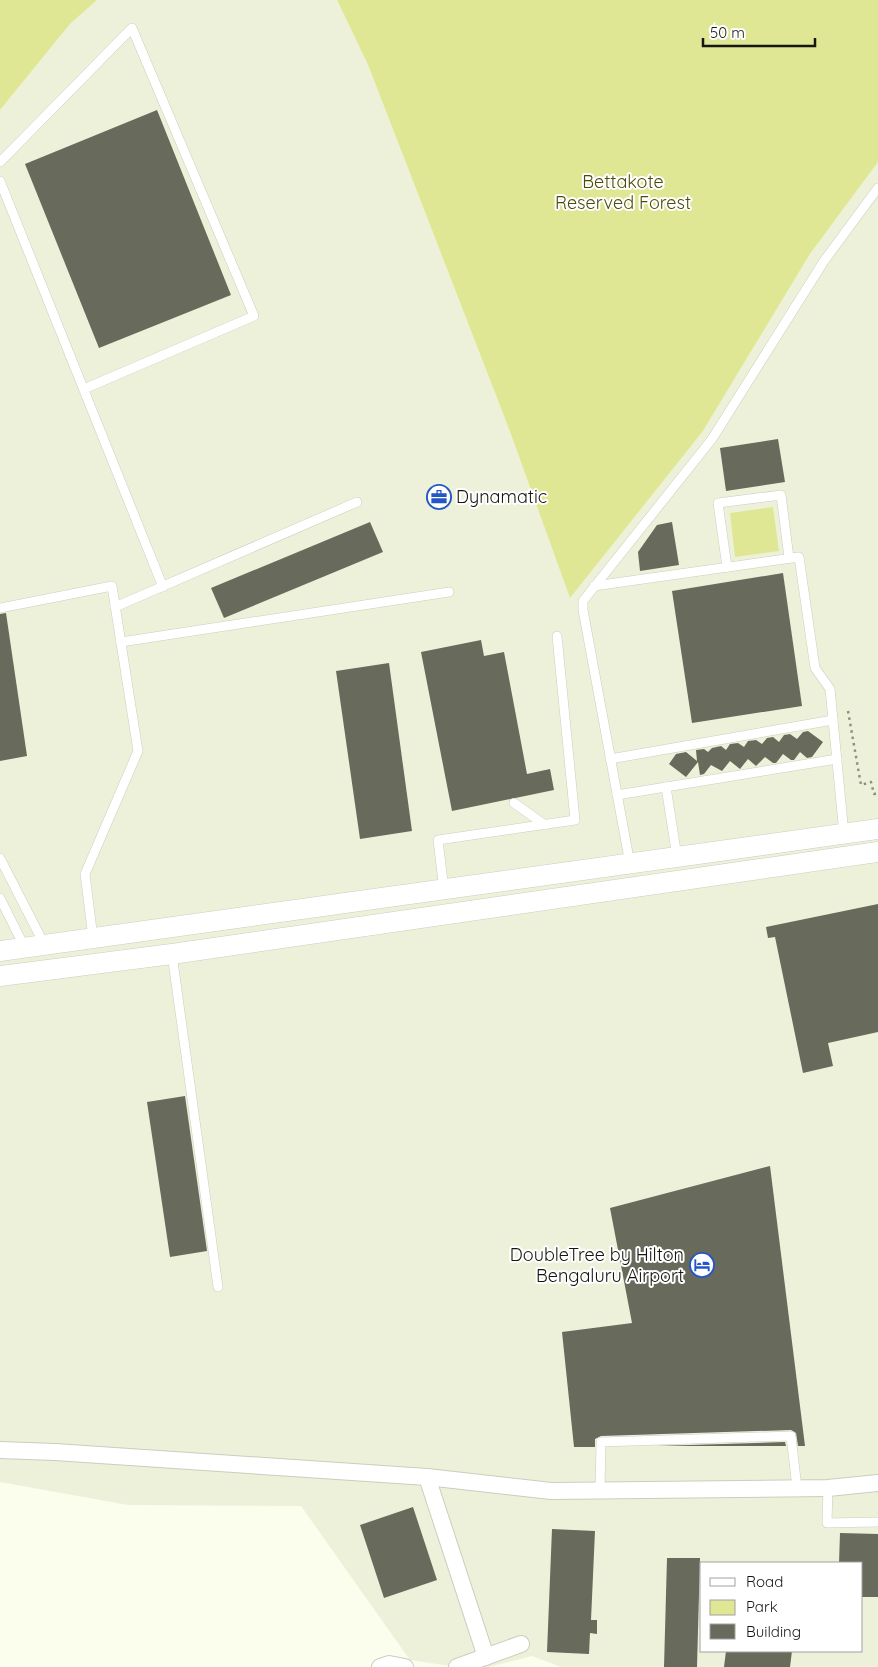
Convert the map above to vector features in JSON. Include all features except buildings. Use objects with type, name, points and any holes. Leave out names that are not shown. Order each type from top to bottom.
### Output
[{"type":"street","points":[[0,951],[878,829]]},
{"type":"street","points":[[0,976],[172,954],[878,852]]},
{"type":"street","points":[[0,1450],[64,1452],[427,1478],[551,1491],[828,1488],[878,1483]]},
{"type":"street","points":[[427,1478],[486,1657]]},
{"type":"street","points":[[457,1667],[521,1644]]},
{"type":"street","points":[[380,1667],[389,1664],[404,1667]]},
{"type":"lane","points":[[0,162],[132,28],[254,316],[84,389]]},
{"type":"lane","points":[[0,181],[163,587]]},
{"type":"lane","points":[[630,864],[583,602],[712,439],[824,261],[878,188]]},
{"type":"lane","points":[[727,567],[718,503],[781,494],[789,558]]},
{"type":"lane","points":[[115,608],[357,502]]},
{"type":"lane","points":[[594,586],[799,557],[815,668],[830,689],[844,834]]},
{"type":"lane","points":[[0,608],[112,586],[138,751],[85,874],[93,939]]},
{"type":"lane","points":[[121,642],[449,592]]},
{"type":"lane","points":[[444,890],[438,840],[575,820],[557,636]]},
{"type":"lane","points":[[610,759],[833,720]]},
{"type":"lane","points":[[617,795],[837,759]]},
{"type":"lane","points":[[666,787],[677,857]]},
{"type":"lane","points":[[514,803],[545,825]]},
{"type":"lane","points":[[0,858],[45,945]]},
{"type":"lane","points":[[0,898],[25,948]]},
{"type":"lane","points":[[172,954],[218,1287]]},
{"type":"lane","points":[[600,1490],[601,1442],[791,1436],[797,1488]]},
{"type":"lane","points":[[828,1488],[827,1523],[878,1522]]},
{"type":"path","points":[[848,712],[861,785],[871,782],[874,794],[878,793]]},
{"type":"shaded area","points":[[97,0],[337,0],[368,65],[509,429],[570,597],[703,431],[810,254],[878,162],[878,1667],[561,1667],[532,1656],[488,1667],[457,1667],[410,1660],[301,1506],[128,1505],[0,1482],[0,110],[70,24]]},
{"type":"green space","points":[[0,0],[97,0],[70,24],[0,110]]},
{"type":"green space","name":"Bettakote Reserved Forest","points":[[337,0],[878,0],[878,162],[810,254],[703,431],[570,598],[509,429],[368,65]]},
{"type":"green space","points":[[773,507],[779,551],[735,557],[730,513]]},
{"type":"place","name":"Dynamatic","points":[[439,497]]},
{"type":"place","name":"DoubleTree by Hilton Bengaluru Airport","points":[[702,1265]]}]
